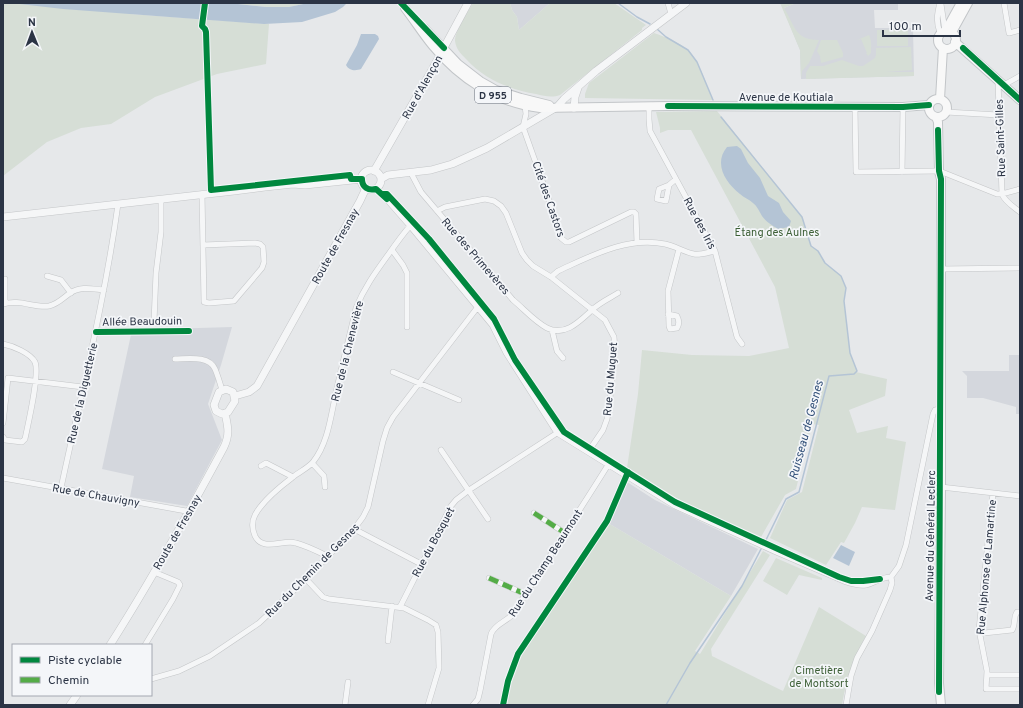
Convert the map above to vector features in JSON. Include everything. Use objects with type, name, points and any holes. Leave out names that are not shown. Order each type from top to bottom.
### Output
[{"type":"main road","points":[[946,32],[961,3]]},
{"type":"main road","points":[[940,99],[943,48],[938,41],[968,3]]},
{"type":"main road","name":"Avenue de Koutiala","points":[[403,6],[442,51],[453,68],[473,84],[494,95],[524,106],[540,108],[855,107],[903,108],[936,112]]},
{"type":"main road","points":[[943,48],[946,49],[952,47],[955,42],[955,35],[946,32]]},
{"type":"main road","points":[[955,42],[1000,85],[1020,100]]},
{"type":"main road","name":"Avenue de Koutiala","points":[[442,51],[467,72],[496,90],[557,107]]},
{"type":"main road","points":[[936,112],[946,104],[940,99],[934,100],[941,174]]},
{"type":"main road","name":"Avenue du Général Leclerc","points":[[941,174],[941,487],[939,683],[941,705]]},
{"type":"street","name":"Rue d'Alençon","points":[[374,171],[468,3]]},
{"type":"street","points":[[668,3],[671,14]]},
{"type":"street","points":[[381,178],[431,170],[487,148],[557,107],[596,71],[686,3]]},
{"type":"street","points":[[940,3],[946,32]]},
{"type":"street","points":[[1004,3],[1009,32],[1020,30]]},
{"type":"street","points":[[1000,85],[1020,76]]},
{"type":"street","name":"Rue Saint-Gilles","points":[[1000,85],[999,115],[1002,194]]},
{"type":"street","points":[[574,108],[578,88]]},
{"type":"street","points":[[523,127],[526,114],[524,106]]},
{"type":"street","name":"Rue des Iris","points":[[649,107],[650,131],[715,251],[737,337],[742,344]]},
{"type":"street","points":[[855,107],[856,172],[941,174],[993,193],[1002,194],[1020,189]]},
{"type":"street","points":[[902,172],[903,108]]},
{"type":"street","points":[[936,112],[999,115]]},
{"type":"street","name":"Cité des Castors","points":[[523,127],[563,241],[569,242],[631,212],[634,212],[636,214],[637,243]]},
{"type":"street","points":[[374,171],[381,178],[380,185],[376,189],[370,190],[363,186],[362,179],[365,173],[374,171]]},
{"type":"street","name":"Rue des Primevères","points":[[411,173],[421,192],[513,300],[530,316],[545,327],[552,330]]},
{"type":"street","points":[[669,185],[676,178]]},
{"type":"street","points":[[3,217],[265,187],[294,184],[305,185],[362,179]]},
{"type":"street","name":"Route de Fresnay","points":[[235,396],[249,392],[257,386],[366,188]]},
{"type":"street","points":[[376,189],[410,226],[492,325],[506,353],[557,433],[675,506],[776,552],[846,582],[857,585],[866,585],[885,577],[891,577]]},
{"type":"street","points":[[202,194],[204,302],[234,301],[262,268],[264,262],[263,247],[260,244],[255,243],[203,245]]},
{"type":"street","points":[[1002,194],[1008,203],[1020,212]]},
{"type":"street","points":[[154,322],[156,273],[160,243],[161,199]]},
{"type":"street","name":"Rue du Muguet","points":[[437,211],[477,200],[485,199],[494,201],[501,206],[506,213],[522,253],[527,260],[533,266],[551,277],[593,309],[611,328],[614,337],[615,350],[607,419],[603,430],[588,452]]},
{"type":"street","name":"Rue de la Diguetterie","points":[[61,488],[104,290],[118,204]]},
{"type":"street","name":"Rue de la Chenevière","points":[[327,556],[314,549],[295,542],[285,542],[273,545],[263,543],[255,537],[252,528],[254,516],[264,504],[293,477],[312,463],[321,449],[328,432],[356,308],[366,286],[400,237],[410,226]]},
{"type":"street","points":[[551,277],[558,271],[610,248],[637,243],[665,244],[699,254],[715,251]]},
{"type":"street","points":[[668,314],[668,291],[679,249]]},
{"type":"street","points":[[392,250],[407,273],[407,327]]},
{"type":"street","points":[[940,269],[1020,268]]},
{"type":"street","points":[[47,276],[61,280],[71,293]]},
{"type":"street","points":[[5,279],[4,304],[22,302],[50,306],[71,293],[85,288],[104,290]]},
{"type":"street","points":[[563,358],[557,351],[552,330],[562,330],[575,326],[593,309],[618,293]]},
{"type":"street","name":"Rue du Chemin de Gesnes","points":[[152,679],[179,671],[210,656],[259,623],[306,579],[364,518],[387,428],[399,408],[477,308]]},
{"type":"street","points":[[3,344],[29,355],[35,361],[36,368],[36,381],[25,439],[22,442],[5,440],[3,437]]},
{"type":"street","points":[[175,359],[205,360],[211,362],[222,390]]},
{"type":"street","points":[[393,372],[459,400]]},
{"type":"street","points":[[3,423],[8,378],[83,387]]},
{"type":"street","points":[[222,390],[230,390],[235,396],[233,406],[228,412],[222,414],[216,411],[214,405],[219,392],[222,390]]},
{"type":"street","points":[[846,705],[851,676],[857,658],[872,631],[890,590],[892,583],[891,577],[899,566],[906,545],[932,414],[935,410],[940,409]]},
{"type":"street","name":"Route de Fresnay","points":[[111,644],[189,512],[228,438],[229,432],[225,413]]},
{"type":"street","name":"Rue du Bosquet","points":[[400,607],[451,506],[456,500],[557,433]]},
{"type":"street","points":[[441,450],[488,519]]},
{"type":"street","points":[[261,466],[266,463],[293,477]]},
{"type":"street","points":[[312,463],[324,476],[325,487]]},
{"type":"street","name":"Rue du Champ Beaumont","points":[[473,705],[478,698],[480,691],[493,629],[508,620],[608,465]]},
{"type":"street","name":"Rue de Chauvigny","points":[[3,478],[189,512]]},
{"type":"street","points":[[941,487],[1020,496]]},
{"type":"street","name":"Rue Alphonse de Lamartine","points":[[993,493],[979,632],[987,675],[986,689],[1020,689]]},
{"type":"street","points":[[534,513],[565,533]]},
{"type":"street","points":[[354,529],[421,564]]},
{"type":"street","points":[[146,644],[180,585],[178,582],[154,572]]},
{"type":"street","points":[[489,578],[525,594]]},
{"type":"street","points":[[306,579],[323,597],[330,600],[400,607],[436,625],[438,632],[439,668],[428,705]]},
{"type":"street","points":[[388,641],[392,606]]},
{"type":"street","points":[[979,632],[984,633],[1012,630],[1014,626],[1015,614],[1020,612]]},
{"type":"street","points":[[987,675],[1020,675]]},
{"type":"street","points":[[345,705],[348,682]]},
{"type":"street","points":[[70,705],[76,696]]},
{"type":"shaded area","points":[[510,3],[550,3],[519,30],[517,17],[512,10]]},
{"type":"shaded area","points":[[796,3],[898,3],[898,10],[874,10],[875,28],[913,28],[914,76],[801,79],[800,50],[784,11],[784,8]]},
{"type":"shaded area","points":[[232,327],[208,404],[222,440],[187,506],[130,497],[134,476],[102,469],[132,330]]},
{"type":"shaded area","points":[[1009,355],[1020,355],[1020,414],[1016,414],[1016,407],[983,398],[967,398],[967,376],[962,371],[1009,371]]},
{"type":"shaded area","points":[[627,482],[655,500],[758,549],[731,596],[608,523]]},
{"type":"green space","points":[[3,3],[133,3],[130,14],[269,24],[266,64],[217,74],[155,97],[111,124],[81,128],[47,142],[3,176]]},
{"type":"green space","points":[[229,3],[308,3],[289,7],[266,7]]},
{"type":"green space","points":[[473,3],[510,3],[512,10],[517,17],[519,30],[550,3],[614,3],[646,25],[642,28],[642,30],[560,95],[548,96],[516,89],[489,78],[473,66],[461,53],[455,41],[459,27]]},
{"type":"green space","points":[[780,3],[796,3],[784,8],[796,30],[805,37],[819,40],[809,63],[802,71],[801,79],[800,50]]},
{"type":"green space","points":[[908,29],[908,46],[877,46],[877,30]]},
{"type":"green space","points":[[654,33],[672,40],[688,50],[700,67],[713,100],[585,98],[589,83]]},
{"type":"green space","points":[[869,35],[871,42],[871,53],[868,56],[861,39],[857,40]]},
{"type":"green space","points":[[821,40],[837,40],[843,53],[843,57],[821,63],[820,56],[817,51]]},
{"type":"green space","points":[[911,47],[912,70],[885,72],[914,72],[914,76],[806,79],[806,73],[810,66],[823,66],[842,60],[863,66],[875,58],[876,48]]},
{"type":"green space","points":[[717,111],[802,217],[811,246],[818,251],[825,263],[841,276],[846,288],[844,301],[850,353],[857,371],[856,372],[887,379],[885,396],[849,410],[857,433],[888,426],[886,438],[906,442],[895,510],[862,507],[844,543],[841,542],[826,565],[770,538],[787,500],[802,492],[819,425],[812,424],[796,489],[785,495],[761,537],[693,507],[660,489],[627,468],[638,394],[642,350],[692,355],[749,356],[789,348],[775,287],[691,130],[668,130],[660,133],[656,112]]},
{"type":"green space","name":"Cimetière de Montsort","points":[[608,523],[731,596],[695,651],[700,654],[763,551],[770,555],[711,649],[712,656],[783,691],[819,607],[866,636],[851,669],[842,705],[507,705],[511,680],[524,650]]},
{"type":"green space","points":[[776,558],[822,578],[822,580],[799,575],[787,595],[763,581]]},
{"type":"water","points":[[11,3],[229,3],[266,7],[289,7],[308,3],[347,3],[335,12],[302,22],[264,24],[63,9]]},
{"type":"water","points":[[361,34],[375,34],[379,39],[361,69],[353,70],[346,65]]},
{"type":"water","name":"Étang des Aulnes","points":[[737,146],[741,149],[748,163],[760,178],[768,196],[779,203],[783,212],[791,221],[789,227],[778,229],[769,223],[757,207],[750,200],[735,190],[726,179],[721,166],[723,153],[727,147]]},
{"type":"water","points":[[841,545],[855,552],[849,566],[833,558]]},
{"type":"waterway","name":"Ruisseau de Gesnes","points":[[618,3],[637,17],[650,24]]},
{"type":"waterway","name":"Ruisseau de Gesnes","points":[[657,29],[666,37],[688,50],[697,62],[713,100]]},
{"type":"waterway","name":"Ruisseau de Gesnes","points":[[721,117],[802,217],[811,246],[818,251],[825,263],[841,276],[846,288],[844,301],[850,353],[857,371],[854,374],[829,376],[799,492],[786,499],[766,540]]},
{"type":"waterway","name":"Ruisseau de Gesnes","points":[[666,705],[690,663],[742,586],[761,549]]},
{"type":"marked path","points":[[534,513],[565,533]]},
{"type":"marked path","points":[[489,578],[525,594]]},
{"type":"cycle path","points":[[205,3],[202,26],[206,32],[211,190],[350,175],[351,179],[362,179],[366,188],[376,189],[387,199]]},
{"type":"cycle path","points":[[401,3],[444,48]]},
{"type":"cycle path","points":[[963,48],[1020,100]]},
{"type":"cycle path","points":[[668,106],[903,107],[929,105]]},
{"type":"cycle path","points":[[938,130],[939,171],[941,179],[939,692]]},
{"type":"cycle path","points":[[382,194],[387,194],[429,239],[494,319],[515,360],[564,432],[675,502],[839,577],[851,581],[880,579]]},
{"type":"cycle path","name":"Allée Beaudouin","points":[[96,332],[189,331]]},
{"type":"cycle path","points":[[503,705],[508,681],[518,654],[607,521],[628,472]]}]
